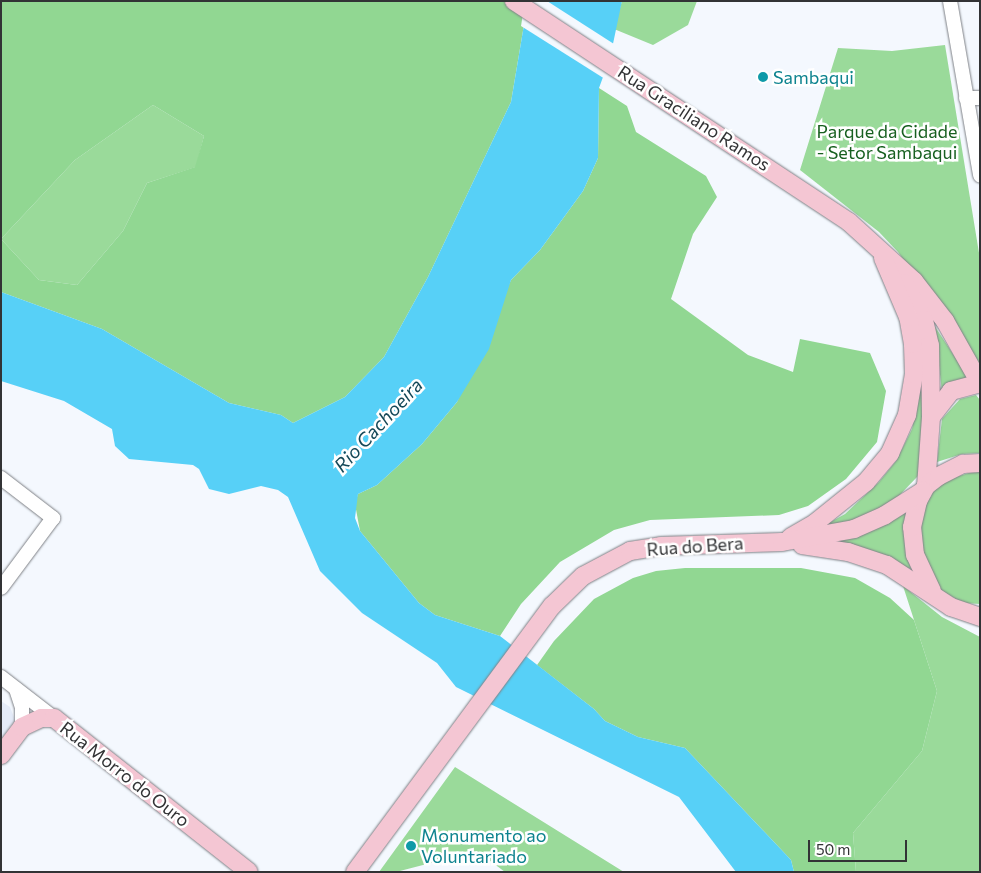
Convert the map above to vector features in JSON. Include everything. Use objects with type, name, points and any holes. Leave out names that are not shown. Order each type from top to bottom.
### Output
[{"type":"main road","name":"Rua Graciliano Ramos","points":[[514,1],[824,203],[870,240],[908,274],[928,299],[958,343],[980,383]]},
{"type":"main road","name":"Rua Graciliano Ramos","points":[[870,240],[904,283],[924,320],[930,345],[931,417],[924,489],[914,514],[913,542],[919,568],[936,597]]},
{"type":"main road","points":[[782,542],[815,523],[866,482],[890,453],[907,415],[914,374],[913,344],[908,317],[883,258]]},
{"type":"main road","points":[[931,417],[951,392],[980,383]]},
{"type":"main road","name":"Rua do Bera","points":[[355,872],[524,643],[568,589],[605,562],[630,551],[661,546],[782,542],[854,529],[885,515],[949,470],[980,463]]},
{"type":"main road","name":"Rua do Bera","points":[[782,542],[848,552],[887,565],[936,597],[972,615],[980,624]]},
{"type":"main road","points":[[1,755],[22,727],[41,718],[54,718]]},
{"type":"main road","name":"Rua Morro do Ouro","points":[[54,718],[250,872]]},
{"type":"street","points":[[950,1],[973,98],[980,175]]},
{"type":"street","points":[[1,478],[53,518],[1,588]]},
{"type":"street","name":"Rua Morro do Ouro","points":[[1,677],[54,718]]},
{"type":"street","points":[[16,689],[22,707],[22,727]]},
{"type":"shaded area","points":[[1,701],[10,707],[15,720],[1,739]]},
{"type":"green space","points":[[1,1],[528,1],[511,102],[428,277],[384,357],[345,397],[293,423],[281,415],[229,403],[102,329],[1,292]],"holes":[[[153,105],[204,136],[195,167],[147,183],[123,231],[77,285],[39,280],[1,239],[75,160]]]},
{"type":"green space","points":[[622,1],[697,1],[688,25],[653,45],[614,29]]},
{"type":"green space","name":"Parque da Cidade - Setor Sambaqui","points":[[945,45],[980,259],[980,368],[898,252],[879,232],[800,170],[838,48],[892,51]]},
{"type":"green space","points":[[599,88],[627,106],[636,132],[706,176],[717,197],[693,234],[671,299],[748,355],[793,372],[800,339],[870,353],[886,391],[877,442],[846,479],[808,506],[779,515],[650,520],[614,530],[560,562],[521,604],[500,636],[435,615],[419,603],[360,531],[355,504],[358,494],[377,485],[422,444],[457,402],[511,280],[540,250],[583,191],[598,158]]},
{"type":"green space","points":[[153,105],[204,136],[196,167],[147,183],[123,231],[77,285],[39,280],[1,239],[75,160]]},
{"type":"green space","points":[[932,322],[970,380],[942,393],[937,346]]},
{"type":"green space","points":[[922,382],[923,465],[918,476],[892,503],[855,521],[818,529],[845,514],[879,482],[896,461],[912,429]]},
{"type":"green space","points":[[976,395],[980,400],[980,453],[962,454],[937,462],[942,419],[960,399]]},
{"type":"green space","points":[[972,472],[980,472],[980,604],[963,603],[942,591],[927,573],[917,539],[919,516],[930,494],[949,479]]},
{"type":"green space","points":[[909,510],[907,551],[911,569],[825,542],[859,536]]},
{"type":"green space","points":[[685,568],[801,568],[855,578],[890,598],[914,620],[937,691],[922,751],[853,833],[856,872],[794,872],[791,860],[685,748],[638,737],[605,721],[594,709],[537,665],[554,641],[594,599],[633,578],[656,571]]},
{"type":"green space","points":[[903,586],[942,617],[980,637],[980,872],[856,872],[853,833],[922,751],[937,691]]},
{"type":"green space","points":[[455,767],[624,872],[505,872],[477,851],[396,872],[379,872]]},
{"type":"water","name":"Rio Cachoeira","points":[[528,1],[622,1],[610,58],[599,88],[598,158],[583,191],[540,250],[511,280],[489,349],[457,402],[422,444],[377,485],[358,494],[355,518],[360,531],[419,603],[435,615],[500,636],[594,709],[605,721],[638,737],[685,748],[791,860],[794,872],[736,872],[679,797],[456,687],[437,663],[362,613],[320,571],[288,497],[278,490],[261,486],[229,494],[209,489],[199,469],[193,465],[129,459],[115,446],[112,429],[64,401],[1,381],[1,292],[102,329],[229,403],[281,415],[293,423],[345,397],[384,357],[428,277],[511,102]]},
{"type":"pier","points":[[525,1],[547,1],[614,44],[605,79],[521,26]]},
{"type":"place","name":"Sambaqui","points":[[763,77]]},
{"type":"place","name":"Monumento ao Voluntariado","points":[[411,846]]}]
